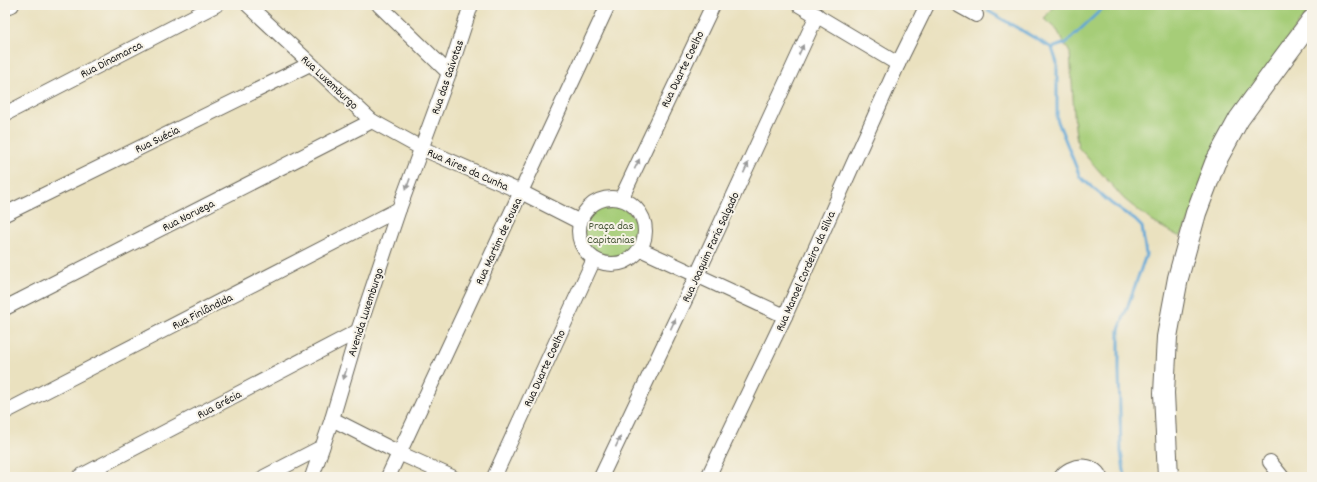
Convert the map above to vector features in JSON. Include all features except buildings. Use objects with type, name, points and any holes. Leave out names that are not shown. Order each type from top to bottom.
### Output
[{"type":"highway","points":[[1168,477],[1164,394],[1167,337],[1178,278],[1196,213],[1215,163],[1240,119],[1312,20]]},
{"type":"street","points":[[5,8],[12,5]]},
{"type":"street","name":"Rua Dinamarca","points":[[5,114],[216,5]]},
{"type":"street","name":"Rua Luxemburgo","points":[[248,5],[372,121],[421,148]]},
{"type":"street","points":[[379,5],[449,73]]},
{"type":"street","name":"Rua das Gaivotas","points":[[421,148],[449,73],[471,5]]},
{"type":"street","name":"Rua Martim de Sousa","points":[[388,477],[608,5]]},
{"type":"street","name":"Rua Duarte Coelho","points":[[621,199],[713,5]]},
{"type":"street","points":[[799,5],[898,64]]},
{"type":"street","name":"Rua Manoel Cordeiro da Silva","points":[[708,477],[785,316],[898,64],[927,5]]},
{"type":"street","points":[[958,5],[976,15]]},
{"type":"street","name":"Rua Joaquim Faria Salgado","points":[[601,477],[697,275],[817,16]]},
{"type":"street","name":"Rua Suécia","points":[[5,214],[310,64]]},
{"type":"street","name":"Rua Noruega","points":[[5,308],[372,121]]},
{"type":"street","name":"Rua Aires da Cunha","points":[[421,148],[521,192],[580,222]]},
{"type":"street","name":"Avenida Luxemburgo","points":[[312,477],[332,419],[358,331],[421,148]]},
{"type":"street","points":[[606,198],[621,199],[632,204],[640,213],[645,225],[645,238],[640,249],[631,258],[619,264],[606,264],[594,259],[586,252],[580,243],[578,232],[580,222],[587,209],[599,200],[606,198]]},
{"type":"street","name":"Rua Finlândida","points":[[5,412],[399,209]]},
{"type":"street","points":[[640,249],[785,316]]},
{"type":"street","name":"Rua Duarte Coelho","points":[[494,477],[594,259]]},
{"type":"street","name":"Rua Grécia","points":[[79,477],[358,331]]},
{"type":"street","points":[[332,419],[399,453],[452,477]]},
{"type":"street","points":[[264,477],[322,447]]},
{"type":"street","points":[[1270,462],[1282,477]]},
{"type":"street","points":[[1061,477],[1068,470],[1076,467],[1090,467],[1097,471],[1100,477]]},
{"type":"green space","points":[[1054,5],[1312,5],[1312,7],[1285,41],[1180,237],[1153,222],[1124,199],[1078,147],[1075,128],[1070,53],[1057,30],[1044,19]]},
{"type":"green space","name":"Praça das Capitanias","points":[[606,205],[616,205],[626,209],[634,217],[638,227],[638,237],[634,247],[626,255],[616,259],[606,259],[596,255],[588,247],[584,237],[584,227],[588,217],[596,209]]},
{"type":"waterway","points":[[1052,48],[1066,43],[1106,5]]},
{"type":"waterway","points":[[988,11],[1052,48],[1057,63],[1057,119],[1080,177],[1142,227],[1146,255],[1119,330],[1121,452],[1125,477]]}]
